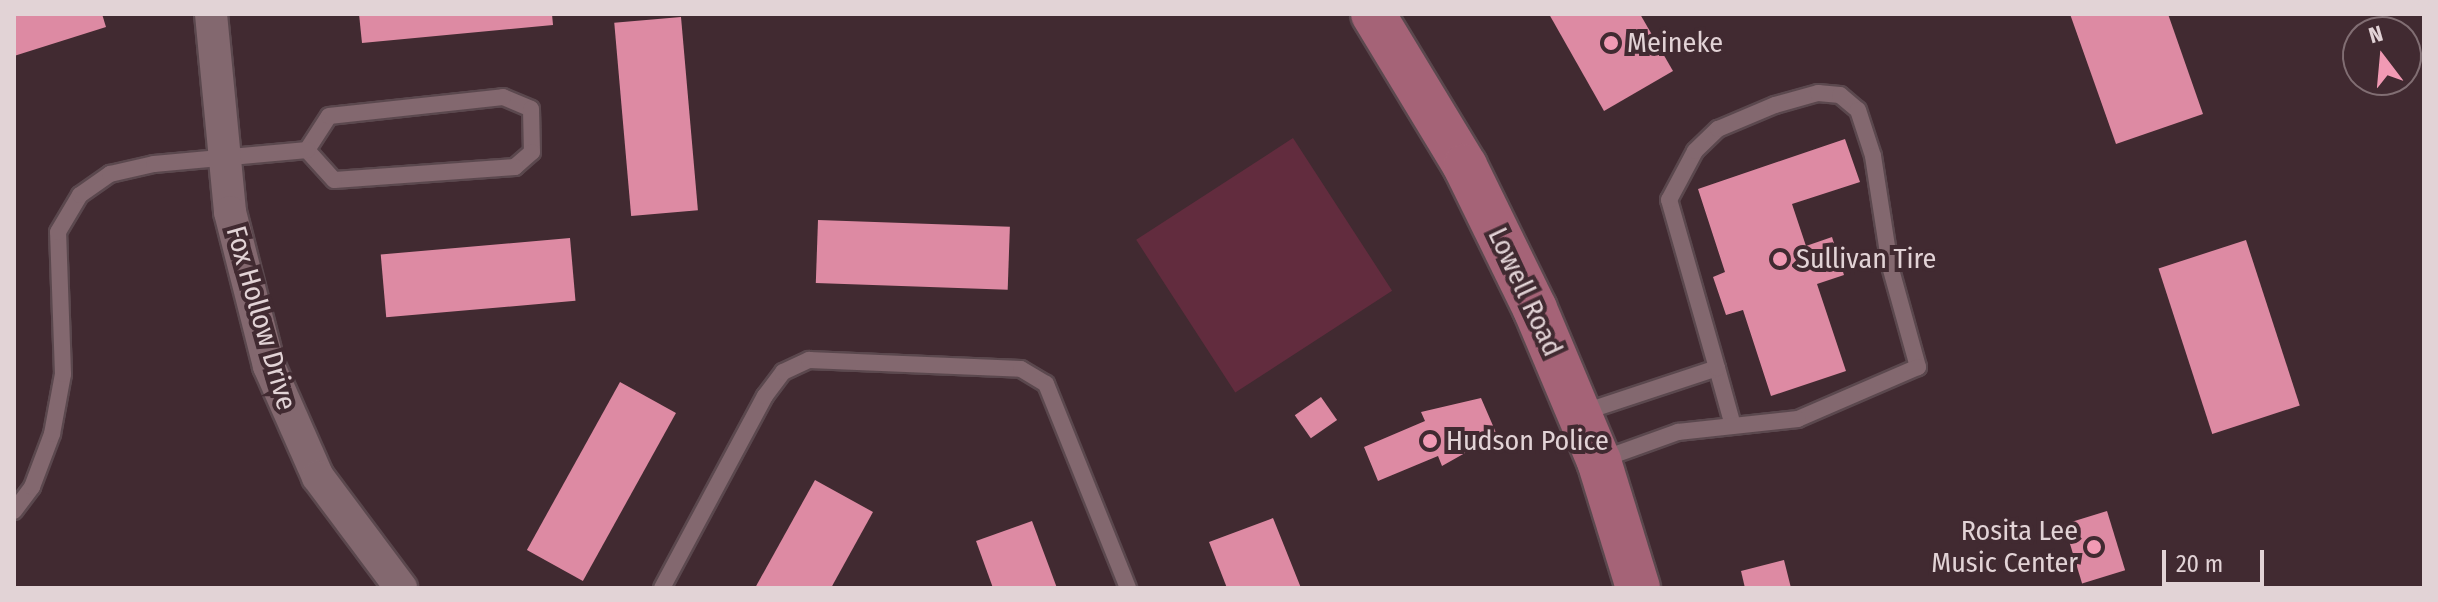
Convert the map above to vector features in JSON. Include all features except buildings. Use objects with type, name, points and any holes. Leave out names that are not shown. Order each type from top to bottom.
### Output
[{"type":"main road","name":"Lowell Road","points":[[1373,14],[1479,194],[1599,461],[1638,588]]},
{"type":"street","name":"Fox Hollow Drive","points":[[211,14],[224,158],[246,290],[299,440],[364,545],[401,588]]},
{"type":"lane","points":[[1599,461],[1732,422],[1798,419],[1918,367],[1890,266],[1873,156],[1858,110],[1840,95],[1818,93],[1718,129],[1678,176],[1669,200],[1673,225],[1732,422]]},
{"type":"lane","points":[[503,97],[531,109],[532,152],[515,167],[334,180],[307,150],[329,116],[503,97]]},
{"type":"lane","points":[[14,511],[32,487],[52,434],[63,374],[58,232],[80,195],[110,174],[307,150]]},
{"type":"lane","points":[[662,588],[765,396],[783,372],[809,360],[1021,369],[1046,384],[1128,588]]},
{"type":"lane","points":[[1579,413],[1717,368]]},
{"type":"shaded area","points":[[1293,138],[1392,291],[1235,392],[1136,240]]},
{"type":"place","name":"Meineke","points":[[1611,43]]},
{"type":"place","name":"Sullivan Tire","points":[[1780,259]]},
{"type":"place","name":"Hudson Police","points":[[1430,441]]},
{"type":"place","name":"Rosita Lee Music Center","points":[[2094,547]]}]
